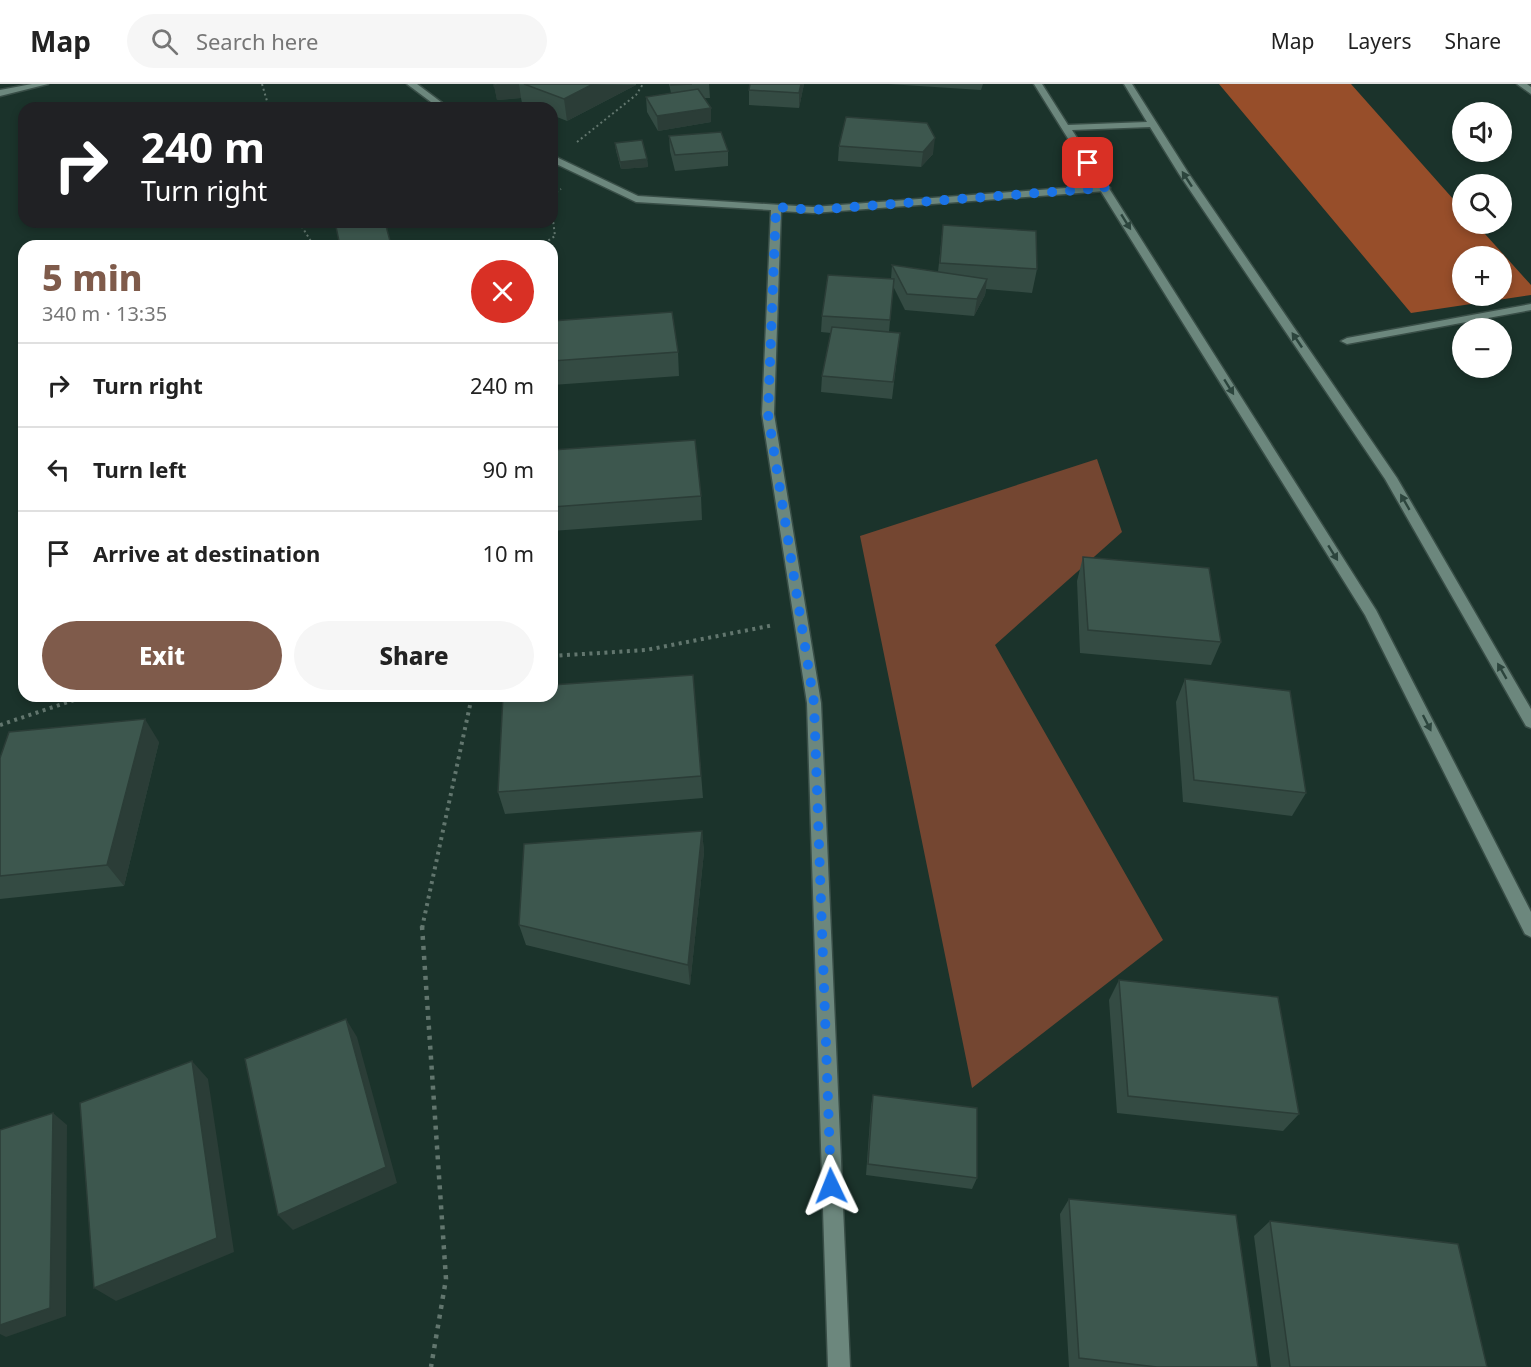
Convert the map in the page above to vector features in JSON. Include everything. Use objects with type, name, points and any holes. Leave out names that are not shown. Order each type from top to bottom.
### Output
[{"type":"main road","points":[[0,93],[44,84]]},
{"type":"main road","points":[[411,84],[436,102]]},
{"type":"main road","points":[[1038,84],[1371,614],[1531,929]]},
{"type":"main road","points":[[1128,84],[1184,174],[1391,478],[1531,722]]},
{"type":"main road","points":[[1521,84],[1531,91]]},
{"type":"main road","points":[[1065,128],[1155,124]]},
{"type":"main road","points":[[558,161],[636,199],[813,210],[1105,188]]},
{"type":"main road","points":[[776,207],[768,414],[814,703],[839,1367]]},
{"type":"main road","points":[[1347,341],[1531,307]]},
{"type":"path","points":[[262,84],[267,102]]},
{"type":"path","points":[[571,145],[636,95],[643,84]]},
{"type":"path","points":[[549,240],[555,236],[554,228]]},
{"type":"path","points":[[558,656],[646,650],[801,620]]},
{"type":"path","points":[[0,725],[69,702]]},
{"type":"path","points":[[431,1367],[446,1280],[422,922],[471,702]]},
{"type":"shaded area","points":[[1219,84],[1351,84],[1452,198],[1452,234],[1485,234],[1496,246],[1452,246],[1452,306],[1458,306],[1411,313]]},
{"type":"shaded area","points":[[1512,264],[1531,285],[1531,295],[1512,298]]},
{"type":"shaded area","points":[[1097,459],[1122,532],[995,645],[1163,940],[972,1088],[860,536]]},
{"type":"building","points":[[524,84],[593,84],[564,99]]},
{"type":"building","points":[[750,84],[801,84],[799,93],[749,90]]},
{"type":"building","points":[[698,89],[711,108],[657,116],[646,97]]},
{"type":"building","points":[[846,117],[927,123],[935,138],[923,152],[839,146]]},
{"type":"building","points":[[721,132],[728,151],[675,155],[669,136]]},
{"type":"building","points":[[642,140],[647,159],[620,162],[615,143]]},
{"type":"building","points":[[943,225],[1036,231],[1037,269],[940,263]]},
{"type":"building","points":[[336,228],[387,228],[390,240],[339,240]]},
{"type":"building","points":[[892,265],[987,279],[977,299],[907,294]]},
{"type":"building","points":[[828,275],[894,279],[890,320],[822,316]]},
{"type":"building","points":[[672,312],[678,352],[558,361],[558,321]]},
{"type":"building","points":[[832,327],[900,333],[893,382],[822,376]]},
{"type":"building","points":[[695,440],[701,496],[558,507],[558,450]]},
{"type":"building","points":[[1083,557],[1209,568],[1221,642],[1088,630]]},
{"type":"building","points":[[693,675],[701,776],[498,792],[503,702],[558,702],[558,685]]},
{"type":"building","points":[[1185,679],[1290,691],[1306,793],[1194,780]]},
{"type":"building","points":[[145,719],[107,865],[0,876],[0,758],[9,732]]},
{"type":"building","points":[[702,831],[688,965],[519,925],[524,844]]},
{"type":"building","points":[[1119,980],[1278,997],[1299,1114],[1128,1096]]},
{"type":"building","points":[[346,1019],[386,1167],[278,1215],[245,1059]]},
{"type":"building","points":[[192,1061],[217,1238],[94,1288],[80,1103]]},
{"type":"building","points":[[873,1095],[977,1108],[977,1178],[868,1164]]},
{"type":"building","points":[[53,1113],[50,1308],[0,1325],[0,1130]]},
{"type":"building","points":[[1069,1199],[1236,1215],[1258,1367],[1157,1367],[1079,1358]]},
{"type":"building","points":[[1270,1221],[1458,1244],[1487,1367],[1290,1367]]},
{"type":"route","points":[[831,1186],[814,703],[768,414],[776,207],[813,210],[1105,188],[1088,163]]}]
